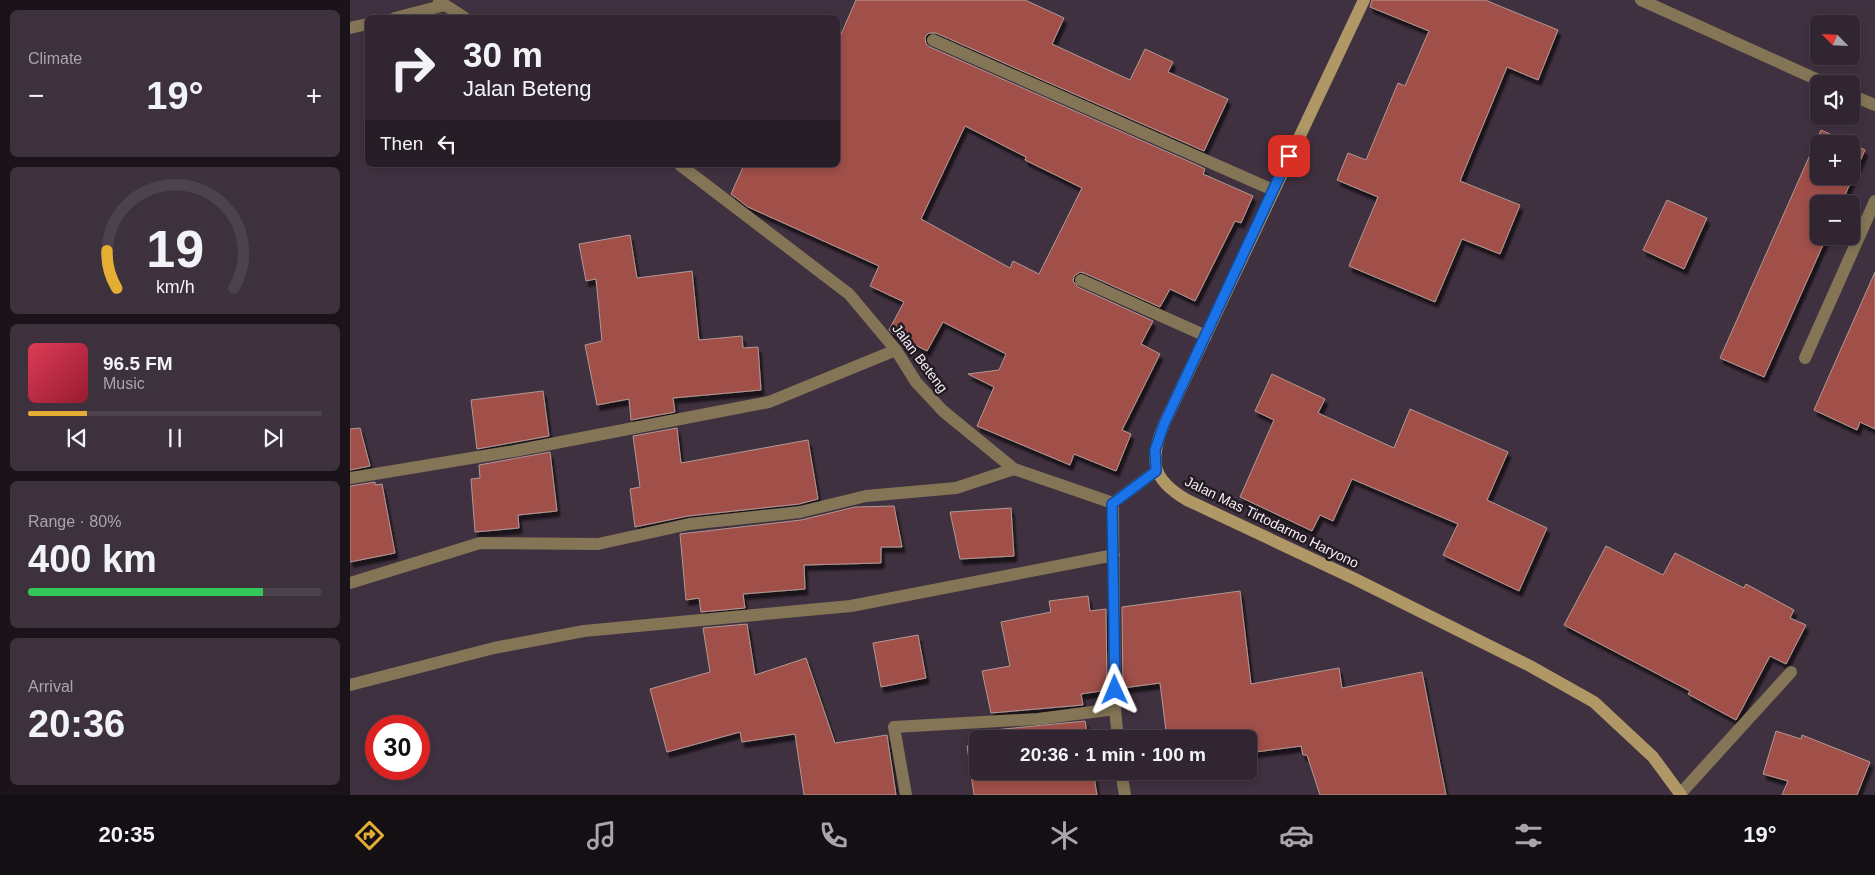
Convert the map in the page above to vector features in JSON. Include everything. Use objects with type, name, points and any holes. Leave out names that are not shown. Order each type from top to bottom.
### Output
[{"type":"street","points":[[1117,730],[1112,504],[1156,471],[1154,460],[1158,438],[1272,190],[1364,0]]},
{"type":"street","points":[[1641,0],[1810,76]]},
{"type":"street","points":[[404,15],[441,3],[460,15]]},
{"type":"street","points":[[350,28],[365,25]]},
{"type":"street","points":[[933,40],[1272,190]]},
{"type":"street","points":[[1860,99],[1875,105]]},
{"type":"street","name":"Jalan Beteng","points":[[683,167],[849,294],[896,350],[916,382],[943,412],[1014,469],[1112,504]]},
{"type":"street","points":[[1805,358],[1875,201]]},
{"type":"street","points":[[1081,280],[1206,336]]},
{"type":"street","points":[[350,478],[514,451],[769,402],[896,350]]},
{"type":"street","points":[[350,583],[480,543],[598,544],[689,524],[800,512],[866,496],[956,488],[1014,469]]},
{"type":"street","name":"Jalan Mas Tirtodarmo Haryono","points":[[1156,471],[1174,492],[1186,500],[1355,578],[1530,666],[1594,702],[1653,757],[1681,794]]},
{"type":"street","points":[[350,685],[494,648],[584,631],[851,606],[1114,555]]},
{"type":"street","points":[[1681,794],[1791,672]]},
{"type":"street","points":[[906,795],[894,727],[1038,719],[1116,709]]},
{"type":"street","points":[[1122,780],[1125,795]]},
{"type":"building","points":[[856,0],[1025,0],[1064,18],[1052,44],[1130,80],[1145,49],[1173,62],[1168,72],[1228,99],[1204,151],[936,33],[929,33],[925,37],[926,44],[1197,165],[1205,169],[1203,174],[1253,196],[1241,223],[1235,221],[1195,301],[1170,289],[1160,307],[1084,273],[1080,272],[1074,276],[1073,281],[1078,287],[1153,321],[1141,344],[1160,354],[1122,430],[1131,434],[1116,471],[1074,454],[1070,465],[977,426],[994,387],[968,374],[999,370],[1006,354],[943,322],[927,351],[892,333],[889,330],[904,302],[870,286],[879,266],[748,207],[731,194],[743,167],[840,167],[840,36]],"holes":[[[965,126],[1026,157],[1025,160],[1082,188],[1039,274],[1013,261],[1010,268],[921,219]]]},
{"type":"building","points":[[1372,0],[1485,0],[1558,30],[1538,80],[1507,67],[1460,181],[1520,205],[1500,254],[1462,239],[1435,302],[1349,266],[1378,197],[1337,180],[1348,153],[1366,160],[1398,83],[1405,86],[1429,31],[1370,7]]},
{"type":"building","points":[[1821,130],[1832,135],[1819,135]]},
{"type":"building","points":[[1860,148],[1865,150],[1860,161]]},
{"type":"building","points":[[1810,155],[1810,185],[1849,185],[1845,195],[1810,195],[1810,245],[1823,245],[1764,377],[1720,358]]},
{"type":"building","points":[[1667,200],[1707,218],[1684,269],[1643,250]]},
{"type":"building","points":[[630,235],[637,278],[692,271],[699,340],[742,336],[743,348],[758,347],[761,390],[673,398],[675,412],[631,420],[629,399],[597,405],[585,345],[602,341],[596,279],[586,281],[579,244]]},
{"type":"building","points":[[1875,272],[1875,429],[1860,422],[1857,430],[1814,410]]},
{"type":"building","points":[[1272,374],[1325,399],[1318,413],[1394,448],[1410,409],[1508,452],[1487,500],[1547,528],[1519,591],[1443,555],[1458,524],[1352,479],[1333,521],[1320,515],[1312,531],[1240,497],[1274,420],[1255,411]]},
{"type":"building","points":[[543,391],[549,436],[477,449],[471,400]]},
{"type":"building","points":[[360,428],[370,466],[350,470],[350,429]]},
{"type":"building","points":[[677,428],[681,463],[808,440],[818,499],[799,504],[688,516],[635,527],[630,489],[640,487],[633,436]]},
{"type":"building","points":[[550,452],[557,511],[518,515],[519,528],[475,532],[471,479],[480,478],[479,465]]},
{"type":"building","points":[[375,482],[375,485],[382,484],[395,553],[350,562],[350,486]]},
{"type":"building","points":[[894,506],[902,547],[881,547],[881,563],[804,565],[805,589],[743,594],[745,608],[701,612],[699,598],[686,600],[680,534],[801,520],[855,507]]},
{"type":"building","points":[[1011,508],[1014,556],[960,559],[950,512]]},
{"type":"building","points":[[1606,546],[1663,575],[1675,553],[1744,588],[1746,584],[1794,610],[1790,618],[1806,625],[1786,664],[1770,656],[1736,720],[1688,694],[1690,691],[1564,625]]},
{"type":"building","points":[[1240,591],[1251,684],[1339,668],[1342,688],[1422,672],[1446,795],[1320,795],[1307,755],[1303,755],[1301,746],[1257,752],[1257,730],[1166,730],[1160,683],[1123,688],[1122,607]]},
{"type":"building","points":[[1088,596],[1090,611],[1106,609],[1107,690],[1081,694],[1083,705],[991,713],[982,671],[1010,666],[1001,622],[1051,612],[1049,601]]},
{"type":"building","points":[[747,624],[755,675],[806,658],[835,743],[887,735],[896,795],[804,795],[795,734],[742,742],[740,732],[667,752],[650,689],[710,672],[703,628]]},
{"type":"building","points":[[918,635],[926,678],[881,687],[873,643]]},
{"type":"building","points":[[1085,721],[1086,730],[994,730]]},
{"type":"building","points":[[1776,731],[1801,739],[1802,735],[1870,762],[1857,795],[1782,795],[1788,781],[1763,774]]},
{"type":"building","points":[[972,780],[1094,780],[1097,795],[974,795]]},
{"type":"route","points":[[1115,690],[1112,504],[1156,471],[1154,460],[1158,438],[1289,156]]}]
